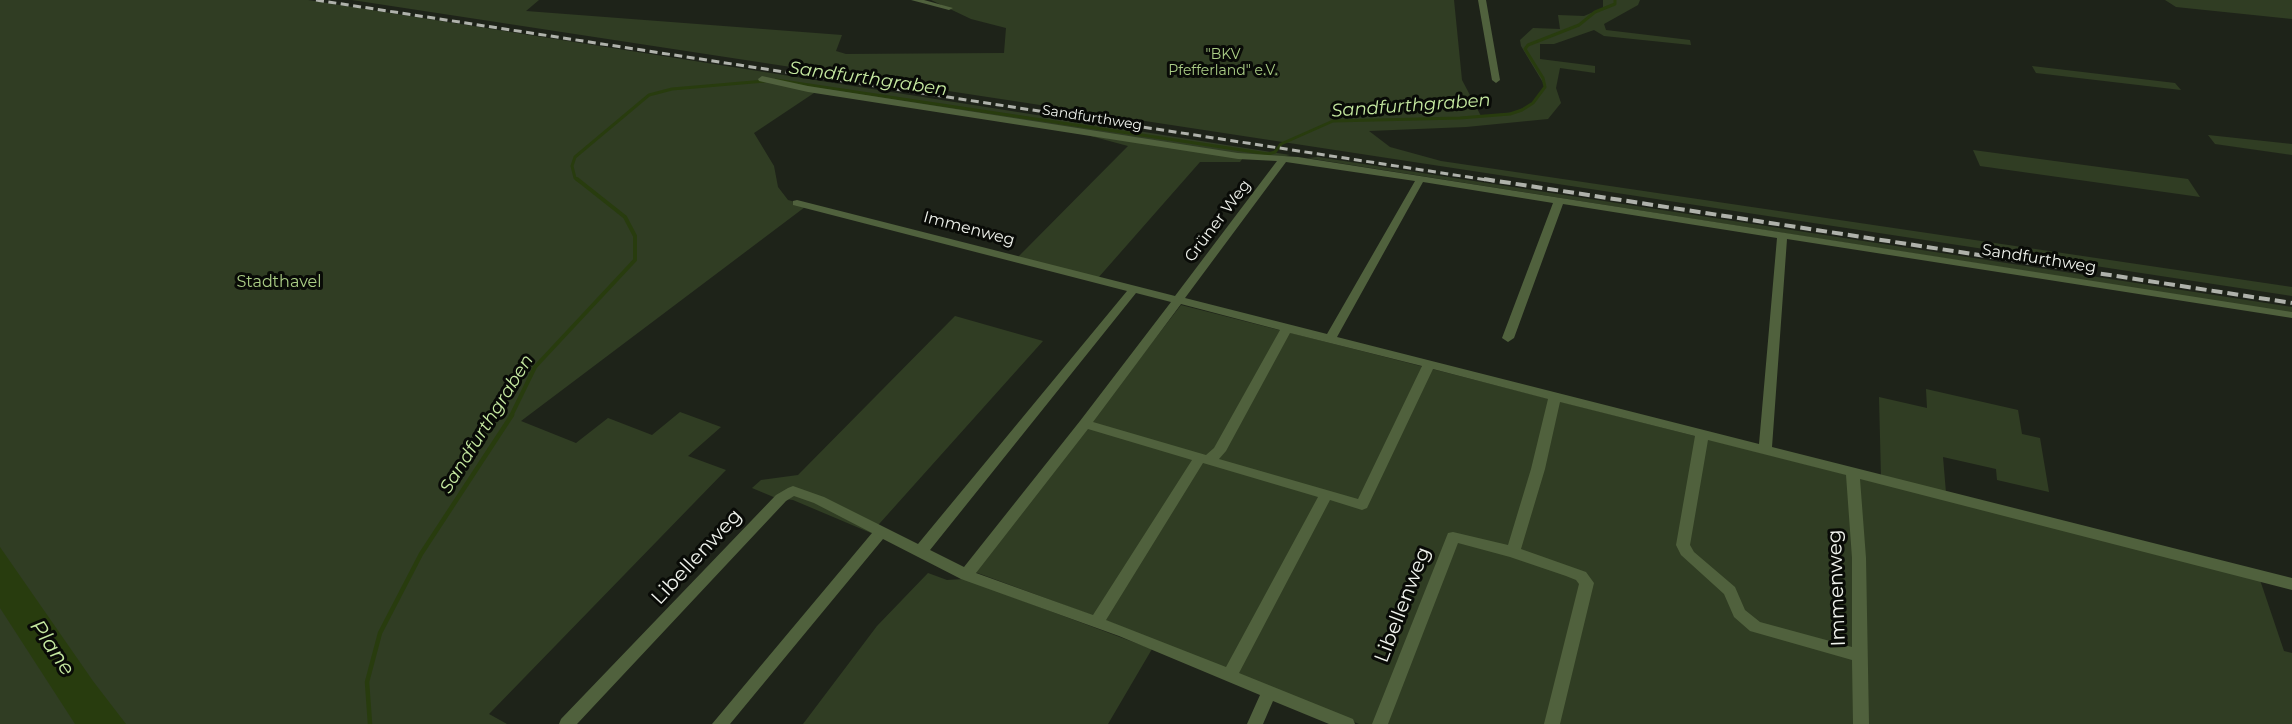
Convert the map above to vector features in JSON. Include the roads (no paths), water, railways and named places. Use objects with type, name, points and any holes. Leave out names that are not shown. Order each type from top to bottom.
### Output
[{"type":"street","points":[[915,0],[949,8]]},
{"type":"street","points":[[1482,0],[1496,80]]},
{"type":"street","name":"Sandfurthweg","points":[[762,79],[1228,155],[1298,160],[2292,315]]},
{"type":"street","name":"Grüner Weg","points":[[1177,301],[1283,160]]},
{"type":"street","points":[[1330,339],[1419,180]]},
{"type":"street","points":[[1508,338],[1560,201]]},
{"type":"street","name":"Immenweg","points":[[797,203],[2292,584]]},
{"type":"street","points":[[1765,450],[1782,236]]},
{"type":"street","points":[[922,550],[1133,290]]},
{"type":"street","points":[[966,574],[1177,301]]},
{"type":"street","points":[[1097,622],[1205,459],[1219,451],[1287,328]]},
{"type":"street","points":[[1084,424],[1362,505],[1429,364]]},
{"type":"street","points":[[1513,552],[1538,469],[1555,396]]},
{"type":"street","name":"Immenweg","points":[[1702,434],[1683,545],[1688,555],[1730,591],[1739,612],[1755,627],[1861,656],[1853,473]]},
{"type":"street","name":"Libellenweg","points":[[567,724],[781,498],[794,491],[819,500],[966,574],[1097,622],[1347,724]]},
{"type":"street","points":[[1229,676],[1326,495]]},
{"type":"street","points":[[720,724],[881,532]]},
{"type":"street","name":"Libellenweg","points":[[1380,724],[1453,537],[1513,552],[1581,576],[1587,583],[1552,724]]},
{"type":"street","points":[[1861,656],[1861,724]]},
{"type":"street","points":[[1255,724],[1269,692]]},
{"type":"water","name":"Plane","points":[[0,547],[93,681],[126,724],[75,724],[0,608]]},
{"type":"waterway","name":"Sandfurthgraben","points":[[776,80],[1268,154],[1275,152],[1281,144],[1333,121],[1460,118],[1510,114],[1522,110],[1533,103],[1545,87],[1543,78],[1525,49],[1528,45],[1579,25],[1595,12],[1615,4],[1615,0]]},
{"type":"waterway","name":"Sandfurthgraben","points":[[579,181],[575,178],[572,166],[575,157],[649,95],[672,89],[765,81]]},
{"type":"waterway","name":"Sandfurthgraben","points":[[511,416],[535,367],[635,260],[635,236],[625,217],[577,179]]},
{"type":"waterway","name":"Sandfurthgraben","points":[[370,724],[367,682],[380,633],[421,554],[512,415]]},
{"type":"railway","points":[[316,0],[1494,181]]},
{"type":"railway","points":[[1484,179],[2292,303]]},
{"type":"park label","name":"\"BKV Pfefferland\" e.V.","points":[[1223,64]]},
{"type":"park label","name":"Stadthavel","points":[[279,282]]}]
